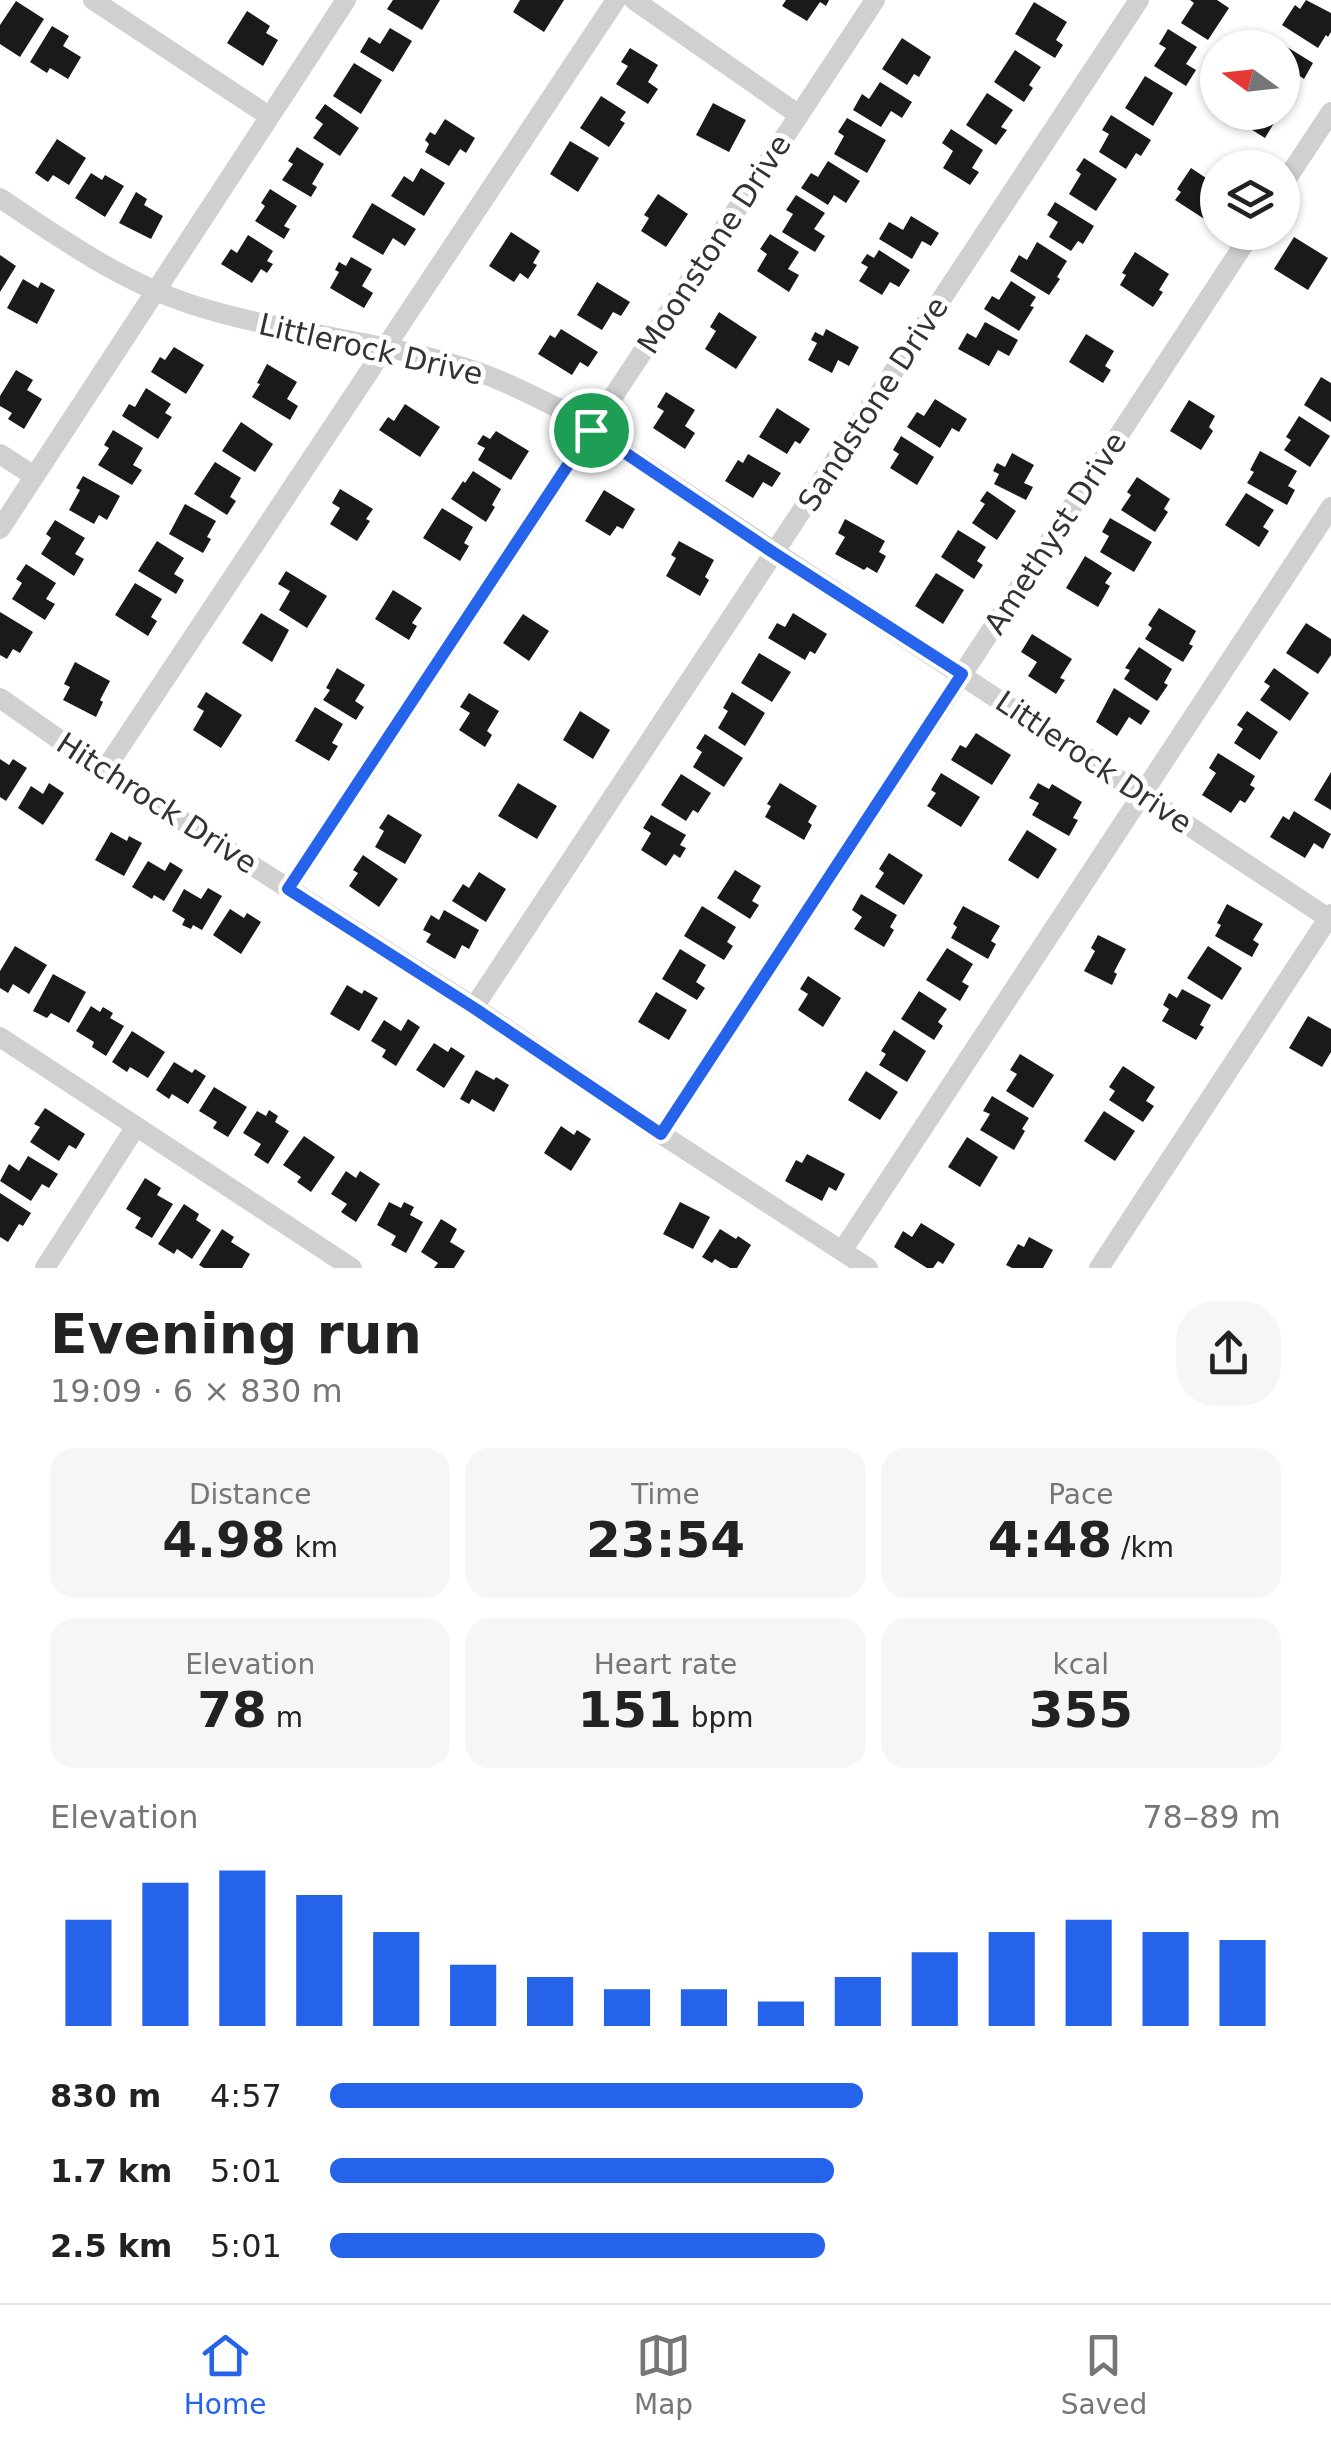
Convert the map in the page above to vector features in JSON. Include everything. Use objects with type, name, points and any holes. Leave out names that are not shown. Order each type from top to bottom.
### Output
[{"type":"street","points":[[94,0],[269,116]]},
{"type":"street","points":[[0,529],[346,0]]},
{"type":"street","points":[[104,771],[616,0]]},
{"type":"street","points":[[634,0],[799,115]]},
{"type":"street","name":"Moonstone Drive","points":[[288,889],[875,0]]},
{"type":"street","name":"Sandstone Drive","points":[[474,1008],[1140,0]]},
{"type":"street","points":[[1300,159],[1331,112]]},
{"type":"street","name":"Littlerock Drive","points":[[0,198],[83,254],[156,292],[255,322],[451,363],[558,408],[1330,918]]},
{"type":"street","name":"Amethyst Drive","points":[[661,1134],[1240,250]]},
{"type":"street","points":[[0,454],[34,476]]},
{"type":"street","points":[[842,1251],[1331,507]]},
{"type":"street","name":"Hitchrock Drive","points":[[0,698],[104,771],[474,1008],[868,1268]]},
{"type":"street","points":[[1098,1268],[1330,918]]},
{"type":"street","points":[[0,1037],[352,1268]]},
{"type":"street","points":[[45,1268],[136,1128]]},
{"type":"building","points":[[393,0],[440,0],[422,30],[387,9]]},
{"type":"building","points":[[520,0],[564,0],[544,32],[513,12]]},
{"type":"building","points":[[786,0],[829,0],[826,6],[820,2],[807,21],[782,6]]},
{"type":"building","points":[[1190,0],[1217,0],[1229,8],[1215,30],[1200,30],[1200,35],[1181,23],[1194,3]]},
{"type":"building","points":[[1306,0],[1331,13],[1331,32],[1318,48],[1300,36],[1300,30],[1282,25],[1295,5],[1300,9]]},
{"type":"building","points":[[16,1],[44,19],[20,57],[0,44],[0,25]]},
{"type":"building","points":[[1034,2],[1067,22],[1056,40],[1063,45],[1055,58],[1015,34]]},
{"type":"building","points":[[247,11],[270,26],[266,33],[278,40],[263,66],[227,43]]},
{"type":"building","points":[[52,26],[69,36],[63,46],[81,57],[68,79],[50,68],[47,73],[30,62]]},
{"type":"building","points":[[390,28],[412,41],[393,72],[360,52],[369,37],[380,44]]},
{"type":"building","points":[[1168,29],[1197,47],[1186,64],[1196,70],[1186,86],[1154,66],[1166,48],[1159,44]]},
{"type":"building","points":[[902,38],[931,57],[919,77],[914,74],[907,85],[882,69]]},
{"type":"building","points":[[630,48],[658,65],[648,82],[658,89],[648,104],[616,84],[628,66],[621,62]]},
{"type":"building","points":[[1015,50],[1041,67],[1024,102],[994,82]]},
{"type":"building","points":[[1300,55],[1313,63],[1304,79],[1300,76]]},
{"type":"building","points":[[354,63],[382,80],[361,114],[333,96]]},
{"type":"building","points":[[1145,76],[1173,93],[1153,126],[1125,108]]},
{"type":"building","points":[[880,82],[912,102],[902,118],[891,111],[881,127],[853,110],[862,94],[869,99]]},
{"type":"building","points":[[987,93],[1013,110],[1001,127],[1007,130],[996,145],[966,125]]},
{"type":"building","points":[[601,96],[626,112],[620,120],[625,123],[609,147],[580,128]]},
{"type":"building","points":[[713,103],[746,120],[729,152],[696,135]]},
{"type":"building","points":[[325,104],[359,128],[340,156],[313,138],[323,124],[315,118]]},
{"type":"building","points":[[1111,115],[1151,140],[1126,169],[1099,152],[1109,134],[1102,130]]},
{"type":"building","points":[[847,118],[886,140],[867,173],[834,154],[844,136],[838,132]]},
{"type":"building","points":[[445,119],[475,138],[466,153],[460,149],[449,166],[425,152],[429,144],[425,140],[430,132],[435,135]]},
{"type":"building","points":[[951,129],[983,150],[972,168],[979,172],[970,185],[943,168],[953,151],[942,143]]},
{"type":"building","points":[[1252,130],[1270,130],[1265,138]]},
{"type":"building","points":[[57,139],[86,158],[69,185],[53,175],[48,182],[35,173]]},
{"type":"building","points":[[570,141],[599,158],[578,192],[550,174]]},
{"type":"building","points":[[297,147],[324,164],[312,184],[317,187],[311,197],[282,180],[293,164],[288,161]]},
{"type":"building","points":[[1084,158],[1117,179],[1096,211],[1069,194],[1081,174],[1076,170]]},
{"type":"building","points":[[828,161],[860,181],[846,203],[834,195],[828,205],[801,188],[811,173],[818,177]]},
{"type":"building","points":[[421,168],[445,183],[424,216],[391,196],[404,176],[413,182]]},
{"type":"building","points":[[1191,168],[1200,174],[1200,216],[1175,200],[1181,192],[1177,189]]},
{"type":"building","points":[[91,173],[102,180],[105,175],[124,186],[105,217],[75,198]]},
{"type":"building","points":[[270,189],[297,206],[284,226],[290,229],[284,239],[255,221]]},
{"type":"building","points":[[136,192],[147,199],[144,205],[163,216],[151,239],[119,223]]},
{"type":"building","points":[[658,194],[688,214],[666,247],[641,231],[649,218],[644,215]]},
{"type":"building","points":[[796,195],[825,213],[814,229],[825,236],[815,252],[782,232],[793,214],[786,210]]},
{"type":"building","points":[[1055,202],[1094,226],[1083,244],[1078,241],[1071,251],[1049,237],[1058,222],[1047,215]]},
{"type":"building","points":[[372,203],[416,229],[405,246],[393,238],[383,255],[352,237]]},
{"type":"building","points":[[911,216],[939,233],[931,246],[922,241],[912,259],[879,239],[889,222],[903,230]]},
{"type":"building","points":[[511,232],[540,251],[528,279],[520,273],[514,282],[489,266]]},
{"type":"building","points":[[770,234],[799,252],[788,269],[799,275],[789,292],[757,271],[767,254],[760,249]]},
{"type":"building","points":[[248,235],[273,251],[267,261],[273,264],[267,273],[261,269],[252,283],[221,264],[231,249],[237,253]]},
{"type":"building","points":[[1300,241],[1328,258],[1308,290],[1274,269],[1286,250],[1300,250]]},
{"type":"building","points":[[1037,242],[1067,261],[1049,295],[1010,271],[1019,255],[1027,260]]},
{"type":"building","points":[[879,250],[910,270],[899,287],[890,282],[882,295],[859,281],[868,267],[861,263],[867,254],[874,258]]},
{"type":"building","points":[[1135,252],[1169,274],[1153,307],[1120,285],[1126,275],[1122,273]]},
{"type":"building","points":[[0,255],[16,266],[0,292]]},
{"type":"building","points":[[351,257],[372,269],[362,286],[373,293],[364,308],[330,288],[339,272],[335,270],[339,262],[346,266]]},
{"type":"building","points":[[23,279],[38,288],[41,282],[55,290],[37,324],[7,308]]},
{"type":"building","points":[[1011,281],[1036,297],[1019,331],[984,309],[992,296],[999,300]]},
{"type":"building","points":[[597,282],[630,302],[621,316],[613,312],[602,330],[577,315]]},
{"type":"building","points":[[719,312],[757,337],[736,369],[705,349],[716,331],[710,327]]},
{"type":"building","points":[[985,322],[1018,340],[1009,356],[998,350],[989,366],[958,349],[967,333],[976,338]]},
{"type":"building","points":[[561,329],[598,352],[588,367],[580,362],[572,375],[538,354],[550,335],[555,338]]},
{"type":"building","points":[[826,329],[859,347],[849,366],[838,360],[832,373],[808,360],[817,343],[811,340],[815,332],[823,336]]},
{"type":"building","points":[[1086,334],[1114,351],[1105,366],[1111,370],[1103,383],[1069,362]]},
{"type":"building","points":[[174,347],[204,365],[186,394],[151,372],[160,357],[165,360]]},
{"type":"building","points":[[267,364],[297,382],[287,399],[298,406],[290,420],[252,397]]},
{"type":"building","points":[[16,370],[33,380],[27,390],[42,399],[24,429],[8,419],[12,413],[0,406],[0,396]]},
{"type":"building","points":[[1321,377],[1331,383],[1331,422],[1304,405]]},
{"type":"building","points":[[146,388],[171,404],[165,413],[172,417],[158,439],[122,416],[129,404],[135,407]]},
{"type":"building","points":[[666,392],[695,410],[685,426],[695,433],[685,449],[653,428],[664,411],[657,407]]},
{"type":"building","points":[[935,399],[967,419],[959,432],[952,428],[940,448],[907,427],[917,412],[924,416]]},
{"type":"building","points":[[1189,400],[1215,416],[1209,427],[1213,431],[1201,450],[1170,431]]},
{"type":"building","points":[[405,404],[440,427],[420,457],[379,430],[388,417],[394,421]]},
{"type":"building","points":[[777,408],[810,429],[787,454],[759,437]]},
{"type":"building","points":[[1299,416],[1330,436],[1310,467],[1284,450],[1291,440],[1286,437]]},
{"type":"building","points":[[241,422],[273,444],[255,472],[222,451]]},
{"type":"building","points":[[113,430],[143,448],[133,465],[142,470],[132,485],[98,465],[109,448],[104,445]]},
{"type":"building","points":[[496,431],[529,451],[511,480],[478,460],[485,448],[477,444],[483,435],[490,439]]},
{"type":"building","points":[[901,436],[934,457],[917,485],[890,468],[899,454],[893,450]]},
{"type":"building","points":[[1260,451],[1297,471],[1288,486],[1295,490],[1287,505],[1247,483]]},
{"type":"building","points":[[1012,453],[1034,465],[1024,483],[1033,487],[1026,500],[994,484],[999,474],[993,471],[997,463],[1005,467]]},
{"type":"building","points":[[748,454],[781,473],[772,487],[763,482],[753,498],[725,481],[738,460],[743,463]]},
{"type":"building","points":[[215,462],[241,478],[230,497],[236,501],[227,515],[194,494]]},
{"type":"building","points":[[473,471],[501,489],[486,522],[451,499]]},
{"type":"building","points":[[83,476],[120,496],[107,520],[99,515],[94,524],[69,510]]},
{"type":"building","points":[[1137,477],[1170,499],[1164,509],[1168,512],[1155,532],[1121,510]]},
{"type":"building","points":[[340,489],[373,509],[357,541],[330,524],[340,508],[332,503]]},
{"type":"building","points":[[604,490],[635,509],[623,529],[617,526],[610,536],[585,521]]},
{"type":"building","points":[[987,491],[1016,511],[997,540],[972,523],[985,504],[980,501]]},
{"type":"building","points":[[1246,493],[1274,510],[1263,527],[1269,531],[1259,547],[1225,525]]},
{"type":"building","points":[[185,504],[216,521],[203,553],[169,534]]},
{"type":"building","points":[[442,508],[473,527],[464,543],[469,546],[460,561],[423,538]]},
{"type":"building","points":[[1110,518],[1152,542],[1134,572],[1100,552],[1109,536],[1102,532]]},
{"type":"building","points":[[845,519],[885,541],[879,552],[886,556],[877,573],[835,554],[845,537],[838,533]]},
{"type":"building","points":[[55,520],[85,538],[75,554],[84,559],[74,576],[41,554],[51,538],[46,534]]},
{"type":"building","points":[[958,530],[986,547],[977,561],[983,565],[974,579],[941,557]]},
{"type":"building","points":[[157,541],[184,558],[174,574],[184,580],[176,594],[138,571]]},
{"type":"building","points":[[679,541],[714,560],[700,596],[666,576],[676,558],[671,555]]},
{"type":"building","points":[[1085,556],[1112,573],[1105,583],[1110,586],[1098,607],[1066,588]]},
{"type":"building","points":[[26,564],[56,583],[46,599],[55,604],[45,620],[12,599],[22,583],[16,579]]},
{"type":"building","points":[[286,571],[327,596],[307,628],[279,610],[290,591],[278,584]]},
{"type":"building","points":[[936,573],[964,590],[943,624],[915,606]]},
{"type":"building","points":[[135,583],[162,599],[151,617],[157,621],[148,636],[115,615]]},
{"type":"building","points":[[393,590],[422,608],[412,623],[417,626],[409,640],[375,619]]},
{"type":"building","points":[[1159,608],[1196,631],[1189,644],[1193,646],[1183,662],[1145,639],[1152,628],[1148,625]]},
{"type":"building","points":[[0,612],[33,632],[20,653],[13,649],[7,659],[0,655]]},
{"type":"building","points":[[261,613],[289,630],[272,662],[242,643]]},
{"type":"building","points":[[793,613],[827,634],[815,654],[810,651],[805,660],[768,638],[777,623],[785,627]]},
{"type":"building","points":[[523,614],[549,631],[529,661],[503,643]]},
{"type":"building","points":[[1306,623],[1331,639],[1331,655],[1318,674],[1286,653]]},
{"type":"building","points":[[1032,634],[1072,659],[1060,678],[1065,680],[1056,694],[1028,676],[1037,662],[1021,652]]},
{"type":"building","points":[[1139,647],[1172,669],[1164,683],[1168,685],[1157,701],[1124,679],[1130,670],[1125,668]]},
{"type":"building","points":[[759,653],[791,672],[772,702],[741,683]]},
{"type":"building","points":[[75,662],[110,681],[96,717],[63,700],[70,687],[64,684]]},
{"type":"building","points":[[337,668],[365,685],[355,701],[364,707],[356,720],[323,700]]},
{"type":"building","points":[[1274,668],[1309,693],[1290,721],[1260,700],[1270,686],[1264,682]]},
{"type":"building","points":[[1114,688],[1150,711],[1141,725],[1129,717],[1117,736],[1096,722]]},
{"type":"building","points":[[206,692],[242,715],[221,748],[193,730],[204,711],[197,707]]},
{"type":"building","points":[[732,692],[765,713],[745,746],[718,728],[728,711],[723,708]]},
{"type":"building","points":[[469,693],[499,711],[487,731],[492,735],[485,747],[459,730],[470,713],[460,707]]},
{"type":"building","points":[[315,707],[343,724],[332,743],[338,746],[329,761],[295,741]]},
{"type":"building","points":[[580,711],[610,730],[593,759],[563,740]]},
{"type":"building","points":[[1247,711],[1278,732],[1260,760],[1234,743],[1243,729],[1237,725]]},
{"type":"building","points":[[976,733],[1011,755],[992,785],[951,760],[960,745],[966,748]]},
{"type":"building","points":[[705,734],[743,758],[724,787],[693,767],[702,752],[696,748]]},
{"type":"building","points":[[1218,753],[1255,776],[1250,785],[1255,788],[1245,803],[1240,800],[1231,813],[1202,795],[1216,773],[1209,768]]},
{"type":"building","points":[[0,759],[9,765],[13,759],[27,768],[6,801],[0,797]]},
{"type":"building","points":[[1331,772],[1331,810],[1314,800]]},
{"type":"building","points":[[941,773],[980,797],[961,827],[927,806],[936,793],[931,790]]},
{"type":"building","points":[[681,774],[711,793],[698,813],[693,810],[686,821],[661,805]]},
{"type":"building","points":[[49,783],[64,793],[43,825],[18,808],[31,786],[43,794]]},
{"type":"building","points":[[518,783],[557,806],[537,839],[498,816]]},
{"type":"building","points":[[780,783],[817,806],[804,840],[765,817],[771,806],[767,804]]},
{"type":"building","points":[[1038,783],[1049,789],[1052,784],[1082,802],[1069,836],[1032,815],[1039,803],[1029,798]]},
{"type":"building","points":[[1294,811],[1331,834],[1323,849],[1314,843],[1305,858],[1270,837],[1283,816],[1289,820]]},
{"type":"building","points":[[388,814],[422,835],[405,864],[375,847],[384,831],[379,828]]},
{"type":"building","points":[[651,815],[686,835],[680,845],[686,848],[680,858],[674,854],[666,866],[641,850],[651,833],[643,828]]},
{"type":"building","points":[[1027,830],[1057,849],[1038,879],[1008,860]]},
{"type":"building","points":[[111,832],[127,841],[129,836],[142,843],[124,876],[95,860]]},
{"type":"building","points":[[889,853],[923,875],[904,905],[875,887],[884,873],[879,869]]},
{"type":"building","points":[[363,855],[398,879],[379,907],[349,886]]},
{"type":"building","points":[[148,861],[165,871],[170,862],[183,870],[164,901],[132,887]]},
{"type":"building","points":[[735,870],[761,886],[752,901],[759,905],[750,919],[717,898]]},
{"type":"building","points":[[479,872],[506,889],[486,922],[452,901],[463,884],[469,888]]},
{"type":"building","points":[[208,888],[222,896],[202,930],[182,925],[185,919],[172,911],[184,889],[201,899]]},
{"type":"building","points":[[861,894],[897,915],[884,947],[854,929],[862,917],[852,910]]},
{"type":"building","points":[[1227,904],[1263,924],[1253,940],[1259,944],[1252,957],[1215,936]]},
{"type":"building","points":[[702,906],[736,927],[727,942],[733,946],[724,960],[684,936]]},
{"type":"building","points":[[963,906],[1000,926],[991,941],[996,944],[988,959],[951,938],[957,927],[953,924]]},
{"type":"building","points":[[230,909],[261,922],[241,954],[213,935]]},
{"type":"building","points":[[444,910],[479,930],[469,949],[462,945],[455,959],[426,942],[431,934],[423,930],[431,915],[439,920]]},
{"type":"building","points":[[1098,935],[1126,949],[1112,985],[1084,971],[1095,951],[1091,948]]},
{"type":"building","points":[[15,946],[47,965],[29,994],[13,984],[8,993],[0,988],[0,971]]},
{"type":"building","points":[[1208,946],[1242,968],[1222,1000],[1187,978]]},
{"type":"building","points":[[947,948],[973,964],[962,982],[969,986],[960,1001],[926,980]]},
{"type":"building","points":[[680,949],[706,965],[696,982],[705,988],[697,1000],[662,979]]},
{"type":"building","points":[[53,974],[86,992],[69,1023],[51,1013],[47,1018],[33,1011]]},
{"type":"building","points":[[808,976],[841,998],[823,1027],[798,1010],[808,994],[800,989]]},
{"type":"building","points":[[347,985],[378,998],[359,1031],[330,1014]]},
{"type":"building","points":[[1182,989],[1211,1005],[1196,1040],[1162,1021],[1169,1009],[1163,1005],[1169,993],[1177,998]]},
{"type":"building","points":[[919,991],[947,1009],[938,1022],[943,1026],[934,1040],[901,1019]]},
{"type":"building","points":[[656,992],[687,1010],[669,1040],[638,1022]]},
{"type":"building","points":[[91,1006],[113,1013],[110,1018],[124,1026],[106,1056],[92,1047],[94,1042],[76,1031]]},
{"type":"building","points":[[1308,1016],[1331,1029],[1331,1052],[1322,1067],[1289,1048]]},
{"type":"building","points":[[408,1019],[420,1027],[396,1066],[382,1057],[386,1050],[371,1041],[384,1020],[401,1031]]},
{"type":"building","points":[[894,1030],[926,1051],[907,1082],[879,1065],[886,1054],[881,1051]]},
{"type":"building","points":[[132,1031],[165,1052],[148,1078],[130,1067],[127,1072],[112,1062]]},
{"type":"building","points":[[434,1043],[465,1056],[444,1088],[416,1070]]},
{"type":"building","points":[[1020,1054],[1054,1075],[1033,1108],[1006,1091],[1017,1074],[1010,1070]]},
{"type":"building","points":[[174,1062],[206,1076],[188,1104],[172,1094],[169,1099],[156,1090]]},
{"type":"building","points":[[1123,1066],[1155,1087],[1146,1101],[1154,1106],[1143,1122],[1109,1100],[1115,1091],[1109,1087]]},
{"type":"building","points":[[476,1070],[509,1085],[494,1112],[472,1099],[469,1104],[460,1099]]},
{"type":"building","points":[[866,1071],[898,1092],[880,1120],[848,1100]]},
{"type":"building","points":[[214,1087],[247,1107],[228,1137],[213,1128],[217,1122],[199,1111]]},
{"type":"building","points":[[992,1096],[1029,1118],[1014,1150],[980,1130],[990,1114],[983,1111]]},
{"type":"building","points":[[45,1108],[85,1134],[76,1149],[69,1145],[59,1161],[30,1142],[40,1127],[34,1124]]},
{"type":"building","points":[[269,1110],[278,1116],[275,1122],[289,1131],[268,1164],[254,1155],[261,1144],[243,1133],[257,1111],[266,1116]]},
{"type":"building","points":[[1104,1111],[1135,1131],[1115,1161],[1084,1141]]},
{"type":"building","points":[[561,1126],[574,1135],[577,1130],[591,1139],[571,1171],[544,1153]]},
{"type":"building","points":[[304,1136],[335,1157],[311,1192],[297,1182],[301,1177],[283,1165]]},
{"type":"building","points":[[967,1137],[998,1157],[980,1187],[948,1167]]},
{"type":"building","points":[[807,1154],[845,1174],[836,1191],[829,1187],[822,1201],[785,1181],[796,1160],[802,1163]]},
{"type":"building","points":[[28,1156],[58,1174],[49,1188],[42,1184],[31,1201],[0,1181],[9,1164],[19,1171]]},
{"type":"building","points":[[346,1171],[356,1178],[360,1171],[380,1184],[356,1222],[341,1212],[347,1204],[331,1194]]},
{"type":"building","points":[[145,1178],[161,1188],[157,1195],[173,1204],[152,1238],[135,1228],[141,1218],[126,1209]]},
{"type":"building","points":[[0,1193],[31,1213],[8,1242],[0,1237]]},
{"type":"building","points":[[389,1202],[401,1208],[404,1202],[414,1207],[410,1215],[423,1222],[406,1253],[391,1245],[396,1236],[377,1225]]},
{"type":"building","points":[[680,1202],[710,1217],[693,1249],[663,1234]]},
{"type":"building","points":[[184,1204],[199,1214],[196,1220],[211,1230],[192,1259],[177,1249],[174,1254],[158,1244]]},
{"type":"building","points":[[441,1219],[457,1229],[450,1242],[465,1251],[454,1268],[434,1268],[438,1263],[421,1252]]},
{"type":"building","points":[[921,1223],[955,1244],[943,1264],[938,1261],[933,1268],[894,1247],[903,1231],[912,1237]]},
{"type":"building","points":[[222,1229],[234,1237],[231,1242],[250,1254],[242,1268],[199,1265]]},
{"type":"building","points":[[720,1229],[751,1245],[737,1268],[702,1257]]},
{"type":"building","points":[[1029,1237],[1053,1250],[1043,1268],[1006,1265],[1018,1244],[1024,1247]]},
{"type":"route","points":[[591,430],[962,674],[661,1134],[288,889],[591,430]]}]
